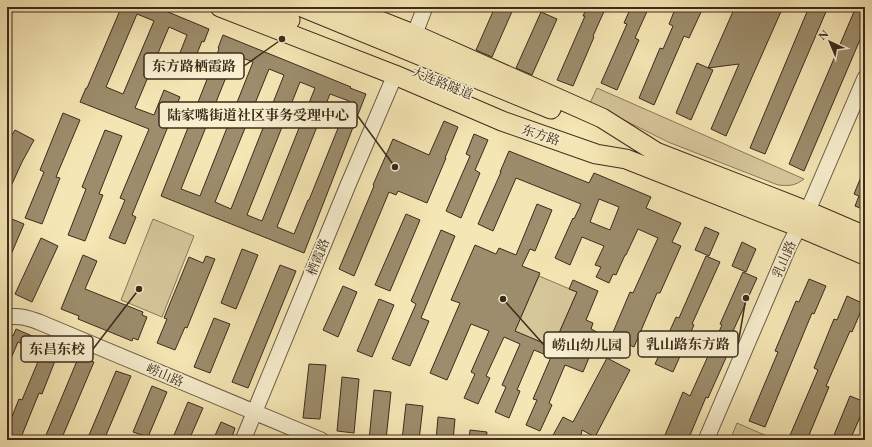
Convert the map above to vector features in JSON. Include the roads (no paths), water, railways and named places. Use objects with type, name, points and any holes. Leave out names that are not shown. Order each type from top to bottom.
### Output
[{"type":"main road","name":"东方路","points":[[220,7],[395,75],[502,121],[596,154],[626,159],[803,219],[865,236]]},
{"type":"main road","name":"大连路隧道","points":[[259,7],[626,159]]},
{"type":"main road","name":"大连路隧道","points":[[302,7],[656,152]]},
{"type":"main road","name":"东方路","points":[[345,7],[413,34],[602,118],[656,152],[803,219],[865,255]]},
{"type":"street","points":[[413,34],[417,28],[425,7]]},
{"type":"street","name":"栖霞路","points":[[243,440],[395,75]]},
{"type":"street","name":"乳山路","points":[[706,440],[786,254],[865,78]]},
{"type":"street","name":"崂山路","points":[[7,317],[18,316],[39,322],[321,440]]},
{"type":"place","name":"东方路栖霞路","points":[[282,39]]},
{"type":"place","name":"陆家嘴街道社区事务受理中心","points":[[395,167]]},
{"type":"place","name":"东昌东校","points":[[139,289]]},
{"type":"place","name":"乳山路东方路","points":[[746,298]]},
{"type":"place","name":"崂山幼儿园","points":[[503,299]]}]
